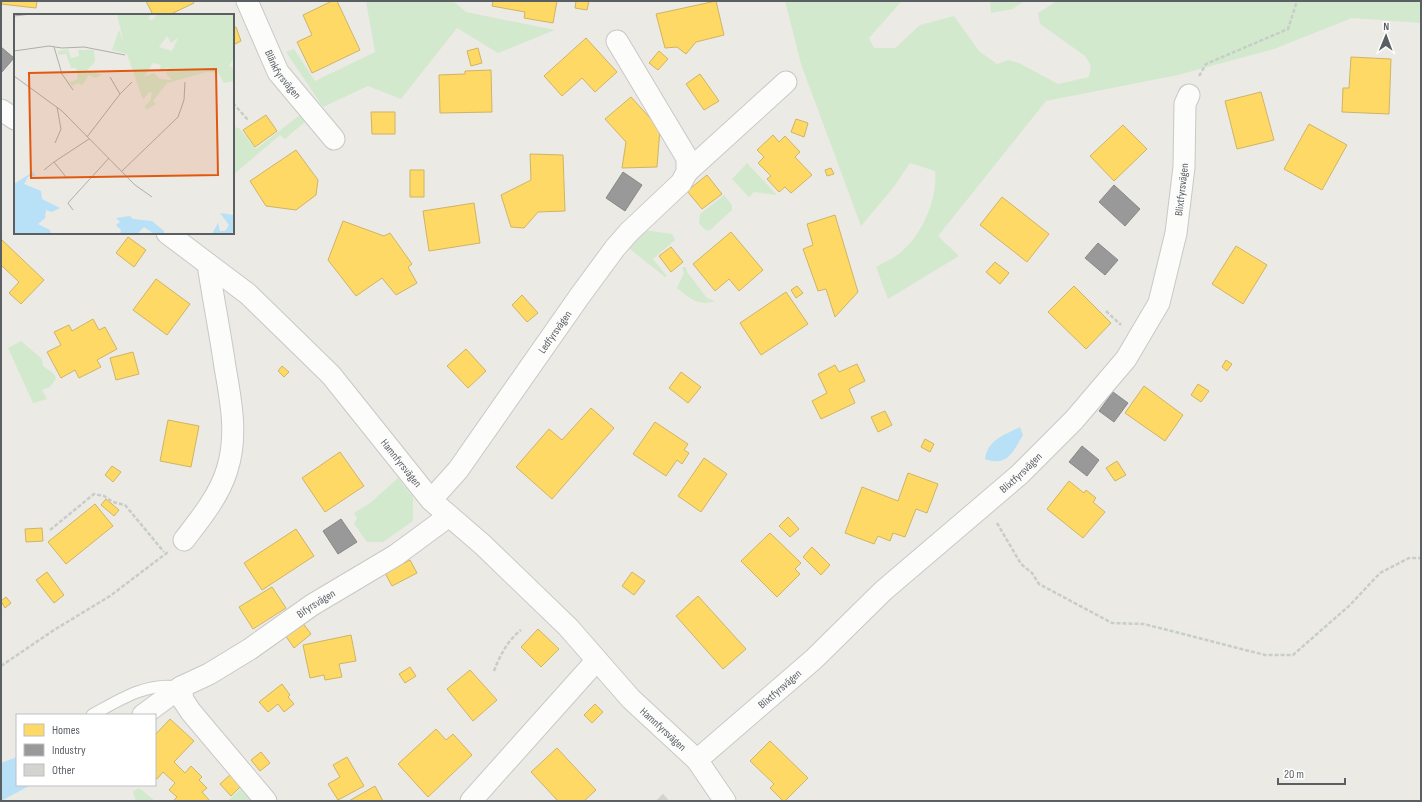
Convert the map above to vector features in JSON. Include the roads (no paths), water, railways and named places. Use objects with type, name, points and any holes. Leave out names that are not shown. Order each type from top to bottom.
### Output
[{"type":"street","name":"Blänkfyrsvägen","points":[[247,1],[278,72],[334,139]]},
{"type":"street","points":[[617,41],[687,158],[688,172]]},
{"type":"street","name":"Ledfyrsvägen","points":[[430,500],[458,470],[615,248],[629,232],[681,183],[688,172],[786,82]]},
{"type":"street","name":"Blixtfyrsvägen","points":[[697,760],[814,659],[883,591],[1019,475],[1079,414],[1126,360],[1159,302],[1176,233],[1184,167],[1185,104],[1189,95]]},
{"type":"street","points":[[1,110],[14,118]]},
{"type":"street","name":"Hamnfyrsvägen","points":[[168,234],[248,294],[331,375],[430,500],[483,545],[568,627],[631,699],[697,760],[725,801]]},
{"type":"street","points":[[184,540],[203,515],[222,482],[230,459],[233,437],[229,391],[208,264]]},
{"type":"street","name":"Bifyrsvägen","points":[[144,714],[181,687],[209,674],[250,649],[312,605],[396,555],[449,516]]},
{"type":"street","points":[[471,801],[597,660]]},
{"type":"street","points":[[181,687],[183,700],[191,712],[266,801]]},
{"type":"lane","points":[[94,714],[151,686],[169,685],[181,687]]},
{"type":"water","points":[[1020,427],[1023,435],[1016,447],[1008,456],[999,461],[985,459],[993,442],[1003,435]]},
{"type":"water","points":[[16,757],[16,786],[29,786],[1,801],[1,763]]}]
